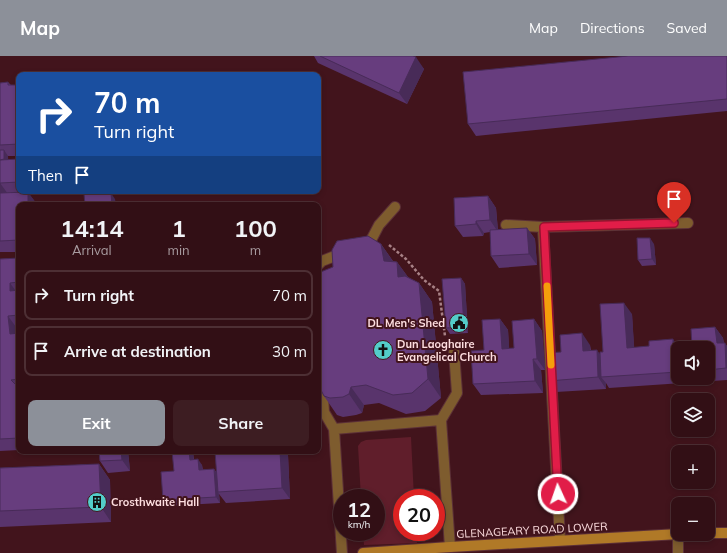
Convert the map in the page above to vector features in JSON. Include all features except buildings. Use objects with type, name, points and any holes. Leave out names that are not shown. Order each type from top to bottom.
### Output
[{"type":"main road","points":[[715,534],[727,533]]},
{"type":"main road","name":"GLENAGEARY ROAD LOWER","points":[[363,553],[671,534]]},
{"type":"street","points":[[321,262],[342,252],[368,246],[379,225],[395,207]]},
{"type":"street","points":[[506,225],[544,227],[688,223]]},
{"type":"street","points":[[544,227],[560,540]]},
{"type":"street","points":[[450,547],[440,420],[457,393],[454,352]]},
{"type":"street","points":[[321,373],[324,412],[334,429],[342,553]]},
{"type":"street","points":[[334,429],[440,420]]},
{"type":"street","points":[[678,541],[678,553]]},
{"type":"path","points":[[368,246],[390,245],[406,259],[424,280],[439,292],[446,345],[454,352]]},
{"type":"shaded area","points":[[411,437],[414,489],[393,489],[393,541],[417,541],[417,543],[364,545],[364,541],[385,541],[385,489],[360,489],[358,446],[361,442],[366,440]]},
{"type":"slow traffic","points":[[547,286],[551,365]]},
{"type":"place","name":"DL Men's Shed","points":[[459,323]]},
{"type":"place","name":"Dun Laoghaire Evangelical Church","points":[[383,350]]},
{"type":"place","name":"Crosthwaite Hall","points":[[97,502]]},
{"type":"route","points":[[558,494],[544,227],[674,223]]}]
